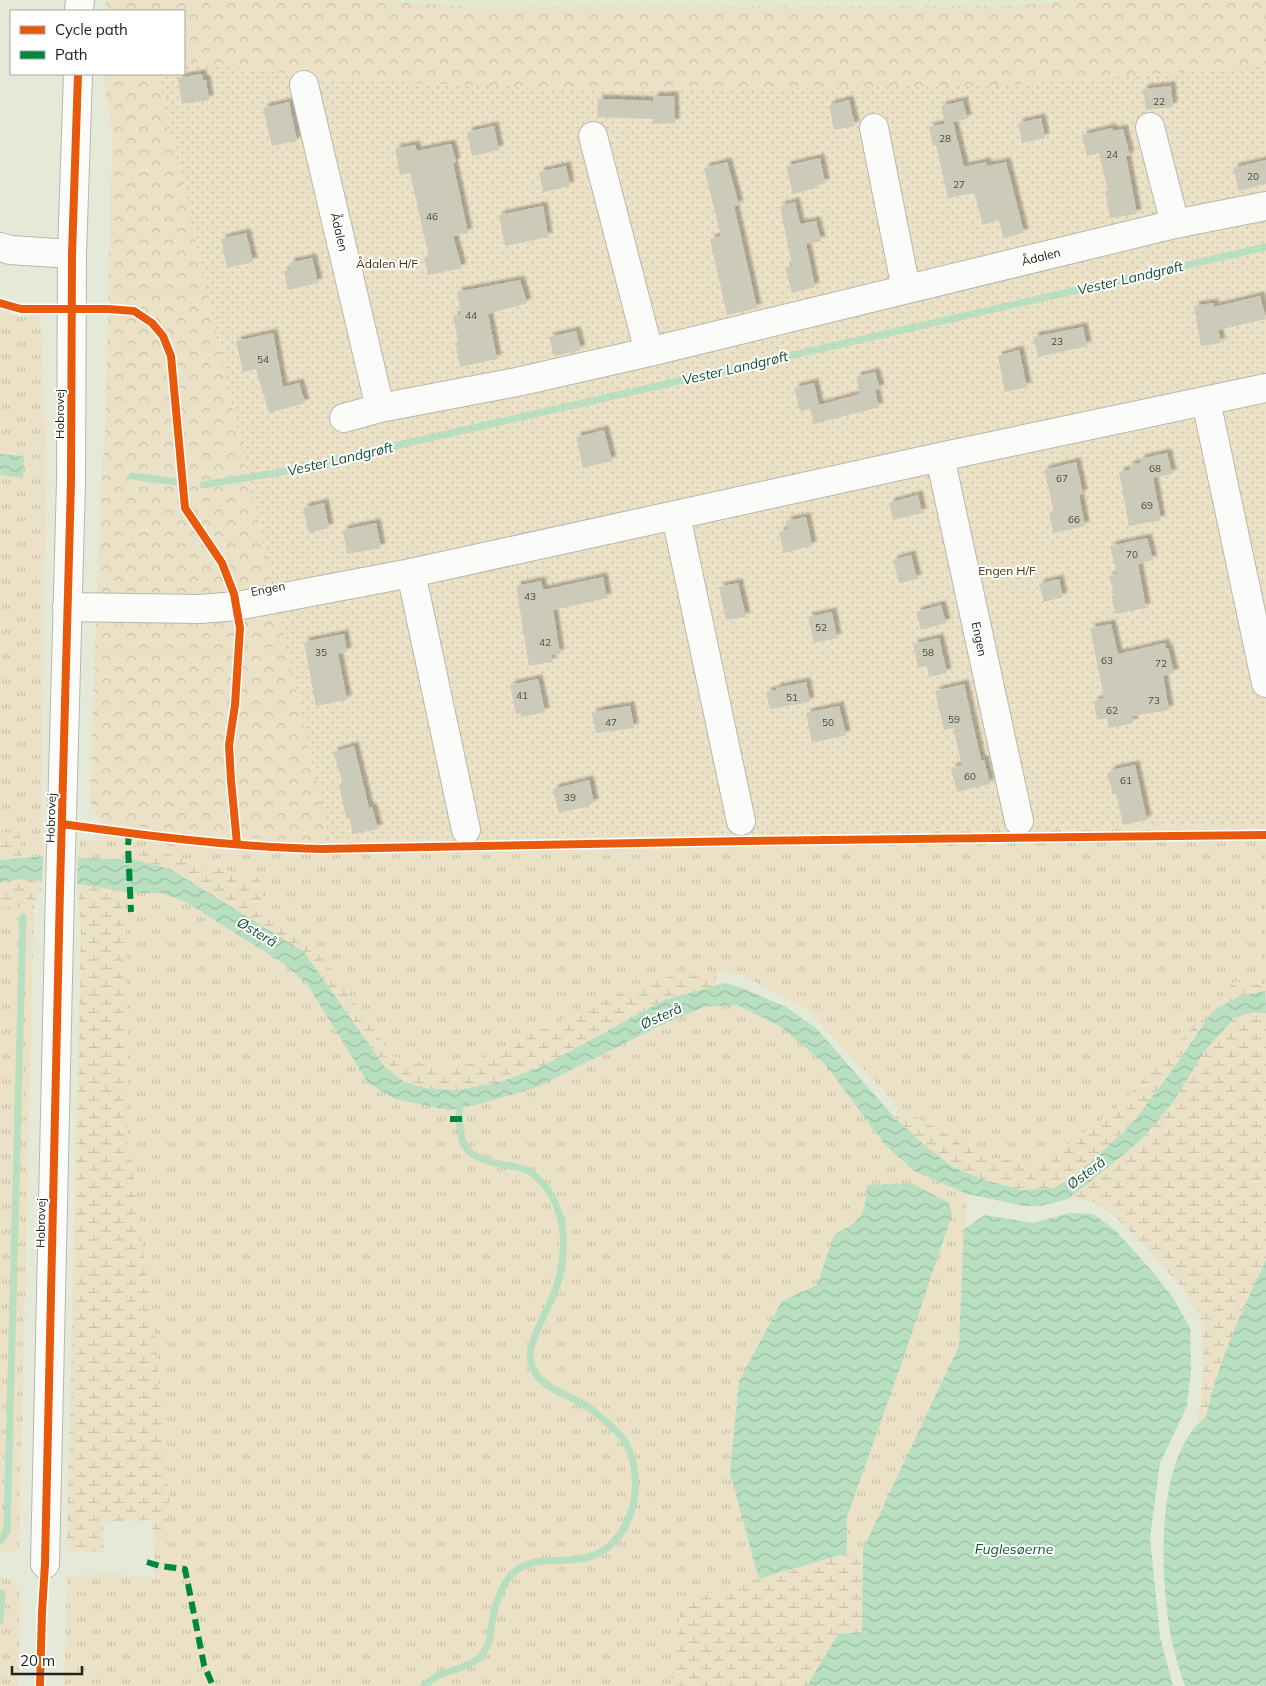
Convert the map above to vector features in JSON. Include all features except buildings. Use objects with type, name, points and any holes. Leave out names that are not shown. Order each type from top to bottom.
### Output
[{"type":"street","name":"Hobrovej","points":[[45,1564],[71,481],[72,254],[78,75]]},
{"type":"street","name":"Ådalen","points":[[304,85],[380,408]]},
{"type":"street","points":[[1150,127],[1175,224]]},
{"type":"street","points":[[874,128],[906,289]]},
{"type":"street","points":[[593,136],[649,352]]},
{"type":"street","name":"Ådalen","points":[[344,418],[380,408],[517,382],[649,352],[1175,224],[1266,206]]},
{"type":"street","points":[[0,247],[10,250],[72,254]]},
{"type":"street","name":"Engen","points":[[67,608],[200,609],[237,606],[412,573],[940,457],[1266,388]]},
{"type":"street","points":[[1206,401],[1266,684]]},
{"type":"street","name":"Engen","points":[[940,457],[1019,821]]},
{"type":"street","points":[[676,516],[741,821]]},
{"type":"street","points":[[412,573],[466,830]]},
{"type":"shaded area","points":[[371,0],[1072,0],[1013,6],[471,7]]},
{"type":"green space","points":[[106,0],[371,0],[471,7],[1013,6],[1072,0],[1266,0],[1266,66],[998,86],[582,90],[336,80],[185,61],[185,10],[105,10]]},
{"type":"green space","name":"Engen H/F","points":[[185,61],[336,80],[582,90],[998,86],[1266,66],[1266,825],[330,842],[158,75],[185,75]]},
{"type":"green space","points":[[103,75],[158,75],[330,842],[214,836],[128,825],[99,820],[90,802],[100,496],[105,436],[112,132]]},
{"type":"green space","points":[[0,310],[15,316],[40,316],[47,456],[41,796],[43,856],[22,857],[19,832],[0,833]]},
{"type":"green space","points":[[99,820],[185,833],[330,842],[1266,825],[1266,985],[1235,981],[1119,1106],[1044,1163],[989,1158],[898,1107],[808,1010],[742,975],[717,972],[652,979],[455,1069],[393,1057],[315,946],[264,914],[133,846],[135,860],[78,858],[80,840],[97,840]]},
{"type":"green space","points":[[19,832],[22,857],[0,860],[0,833]]},
{"type":"green space","points":[[133,845],[260,879],[264,914],[315,946],[393,1057],[456,1069],[652,979],[717,972],[716,986],[664,1000],[543,1066],[497,1083],[456,1090],[425,1088],[403,1081],[384,1066],[304,952],[170,869],[135,860]]},
{"type":"green space","points":[[23,879],[42,881],[42,888],[34,905],[0,908],[0,882]]},
{"type":"green space","points":[[77,884],[125,891],[128,1135],[155,1340],[170,1508],[166,1535],[153,1536],[152,1520],[103,1522],[104,1553],[67,1550],[81,933]]},
{"type":"green space","points":[[125,891],[162,893],[186,902],[284,964],[307,984],[368,1083],[535,1088],[657,1027],[704,1007],[737,1005],[781,1027],[826,1065],[885,1145],[914,1171],[967,1194],[959,1346],[863,1549],[847,1553],[847,1517],[902,1362],[865,1209],[856,1223],[834,1235],[817,1285],[782,1301],[739,1381],[730,1473],[759,1579],[682,1602],[670,1686],[64,1686],[67,1576],[105,1574],[155,1577],[153,1536],[166,1535],[128,1135]]},
{"type":"green space","points":[[34,905],[19,1548],[12,1553],[0,1552],[0,908]]},
{"type":"green space","points":[[1235,981],[1266,985],[1266,991],[1199,1028],[1168,1076],[1129,1127],[1077,1174],[1054,1189],[1022,1190],[984,1180],[953,1167],[923,1144],[895,1118],[898,1107],[989,1158],[1044,1163],[1119,1106]]},
{"type":"green space","points":[[1253,1012],[1266,1013],[1266,1260],[1224,1357],[1206,1417],[1196,1424],[1201,1405],[1203,1370],[1202,1326],[1197,1310],[1181,1286],[1110,1212],[1091,1201],[1068,1199],[1142,1139],[1174,1101],[1204,1052],[1234,1018]]},
{"type":"green space","points":[[863,1549],[862,1632],[838,1634],[807,1686],[670,1686],[682,1602]]},
{"type":"green space","points":[[0,1578],[8,1579],[13,1583],[20,1595],[18,1686],[0,1686]]},
{"type":"water","points":[[0,454],[24,456],[23,478],[0,475]]},
{"type":"water","name":"Østerå","points":[[43,856],[135,860],[170,869],[304,952],[384,1066],[403,1081],[425,1088],[456,1090],[497,1083],[543,1066],[664,1000],[725,983],[742,988],[786,1007],[816,1028],[895,1118],[923,1144],[953,1167],[984,1180],[1022,1190],[1054,1188],[1077,1174],[1129,1127],[1168,1076],[1212,1012],[1237,997],[1265,991],[1266,1013],[1253,1012],[1234,1018],[1204,1052],[1174,1101],[1142,1139],[1086,1185],[1068,1199],[1041,1206],[1024,1206],[967,1194],[914,1171],[885,1145],[826,1065],[781,1027],[737,1005],[704,1007],[657,1027],[535,1088],[475,1105],[449,1110],[395,1099],[368,1083],[307,984],[284,964],[186,902],[162,893],[135,893],[77,884],[23,879],[0,882],[0,860]]},
{"type":"water","points":[[911,1183],[949,1203],[952,1215],[847,1517],[847,1553],[759,1579],[730,1473],[739,1381],[782,1301],[817,1285],[834,1235],[856,1221],[863,1211],[867,1185]]},
{"type":"water","name":"Fuglesøerne","points":[[1070,1213],[1093,1214],[1115,1230],[1152,1271],[1173,1298],[1190,1328],[1191,1368],[1187,1406],[1160,1463],[1150,1538],[1160,1637],[1173,1686],[807,1686],[838,1634],[862,1632],[863,1549],[959,1346],[964,1229],[985,1215],[1033,1223]]},
{"type":"water","points":[[1266,1260],[1266,1686],[1185,1686],[1171,1638],[1164,1579],[1165,1517],[1170,1486],[1177,1458],[1189,1435],[1206,1417],[1224,1357]]},
{"type":"pier","points":[[43,854],[78,856],[77,886],[42,883]]},
{"type":"waterway","name":"Vester Landgrøft","points":[[203,485],[281,472],[1266,247]]},
{"type":"waterway","name":"Vester Landgrøft","points":[[132,476],[177,482]]},
{"type":"waterway","points":[[0,1541],[7,1531],[23,917]]},
{"type":"waterway","points":[[424,1686],[437,1676],[467,1665],[482,1655],[489,1641],[499,1595],[511,1575],[530,1563],[587,1558],[597,1554],[611,1545],[622,1532],[634,1500],[634,1465],[620,1435],[592,1410],[545,1383],[532,1367],[530,1355],[532,1343],[555,1291],[562,1262],[563,1232],[555,1203],[539,1179],[527,1170],[487,1161],[475,1156],[466,1148],[463,1144],[461,1132],[459,1100]]},
{"type":"waterway","points":[[0,1593],[2,1594],[0,1621]]},
{"type":"marked path","points":[[129,833],[131,912]]},
{"type":"marked path","points":[[450,1119],[467,1119]]},
{"type":"marked path","points":[[147,1562],[160,1566],[185,1569],[204,1665],[213,1686]]},
{"type":"cycle path","points":[[40,1686],[45,1564],[71,481],[72,254],[78,75]]},
{"type":"cycle path","points":[[0,303],[21,309],[108,309],[134,311],[152,323],[163,336],[171,356],[185,508],[222,563],[234,594],[240,628],[235,705],[229,745],[237,844]]},
{"type":"cycle path","points":[[62,824],[159,837],[321,849],[744,841],[1266,835]]},
{"type":"park label","name":"Ådalen H/F","points":[[387,264]]}]
